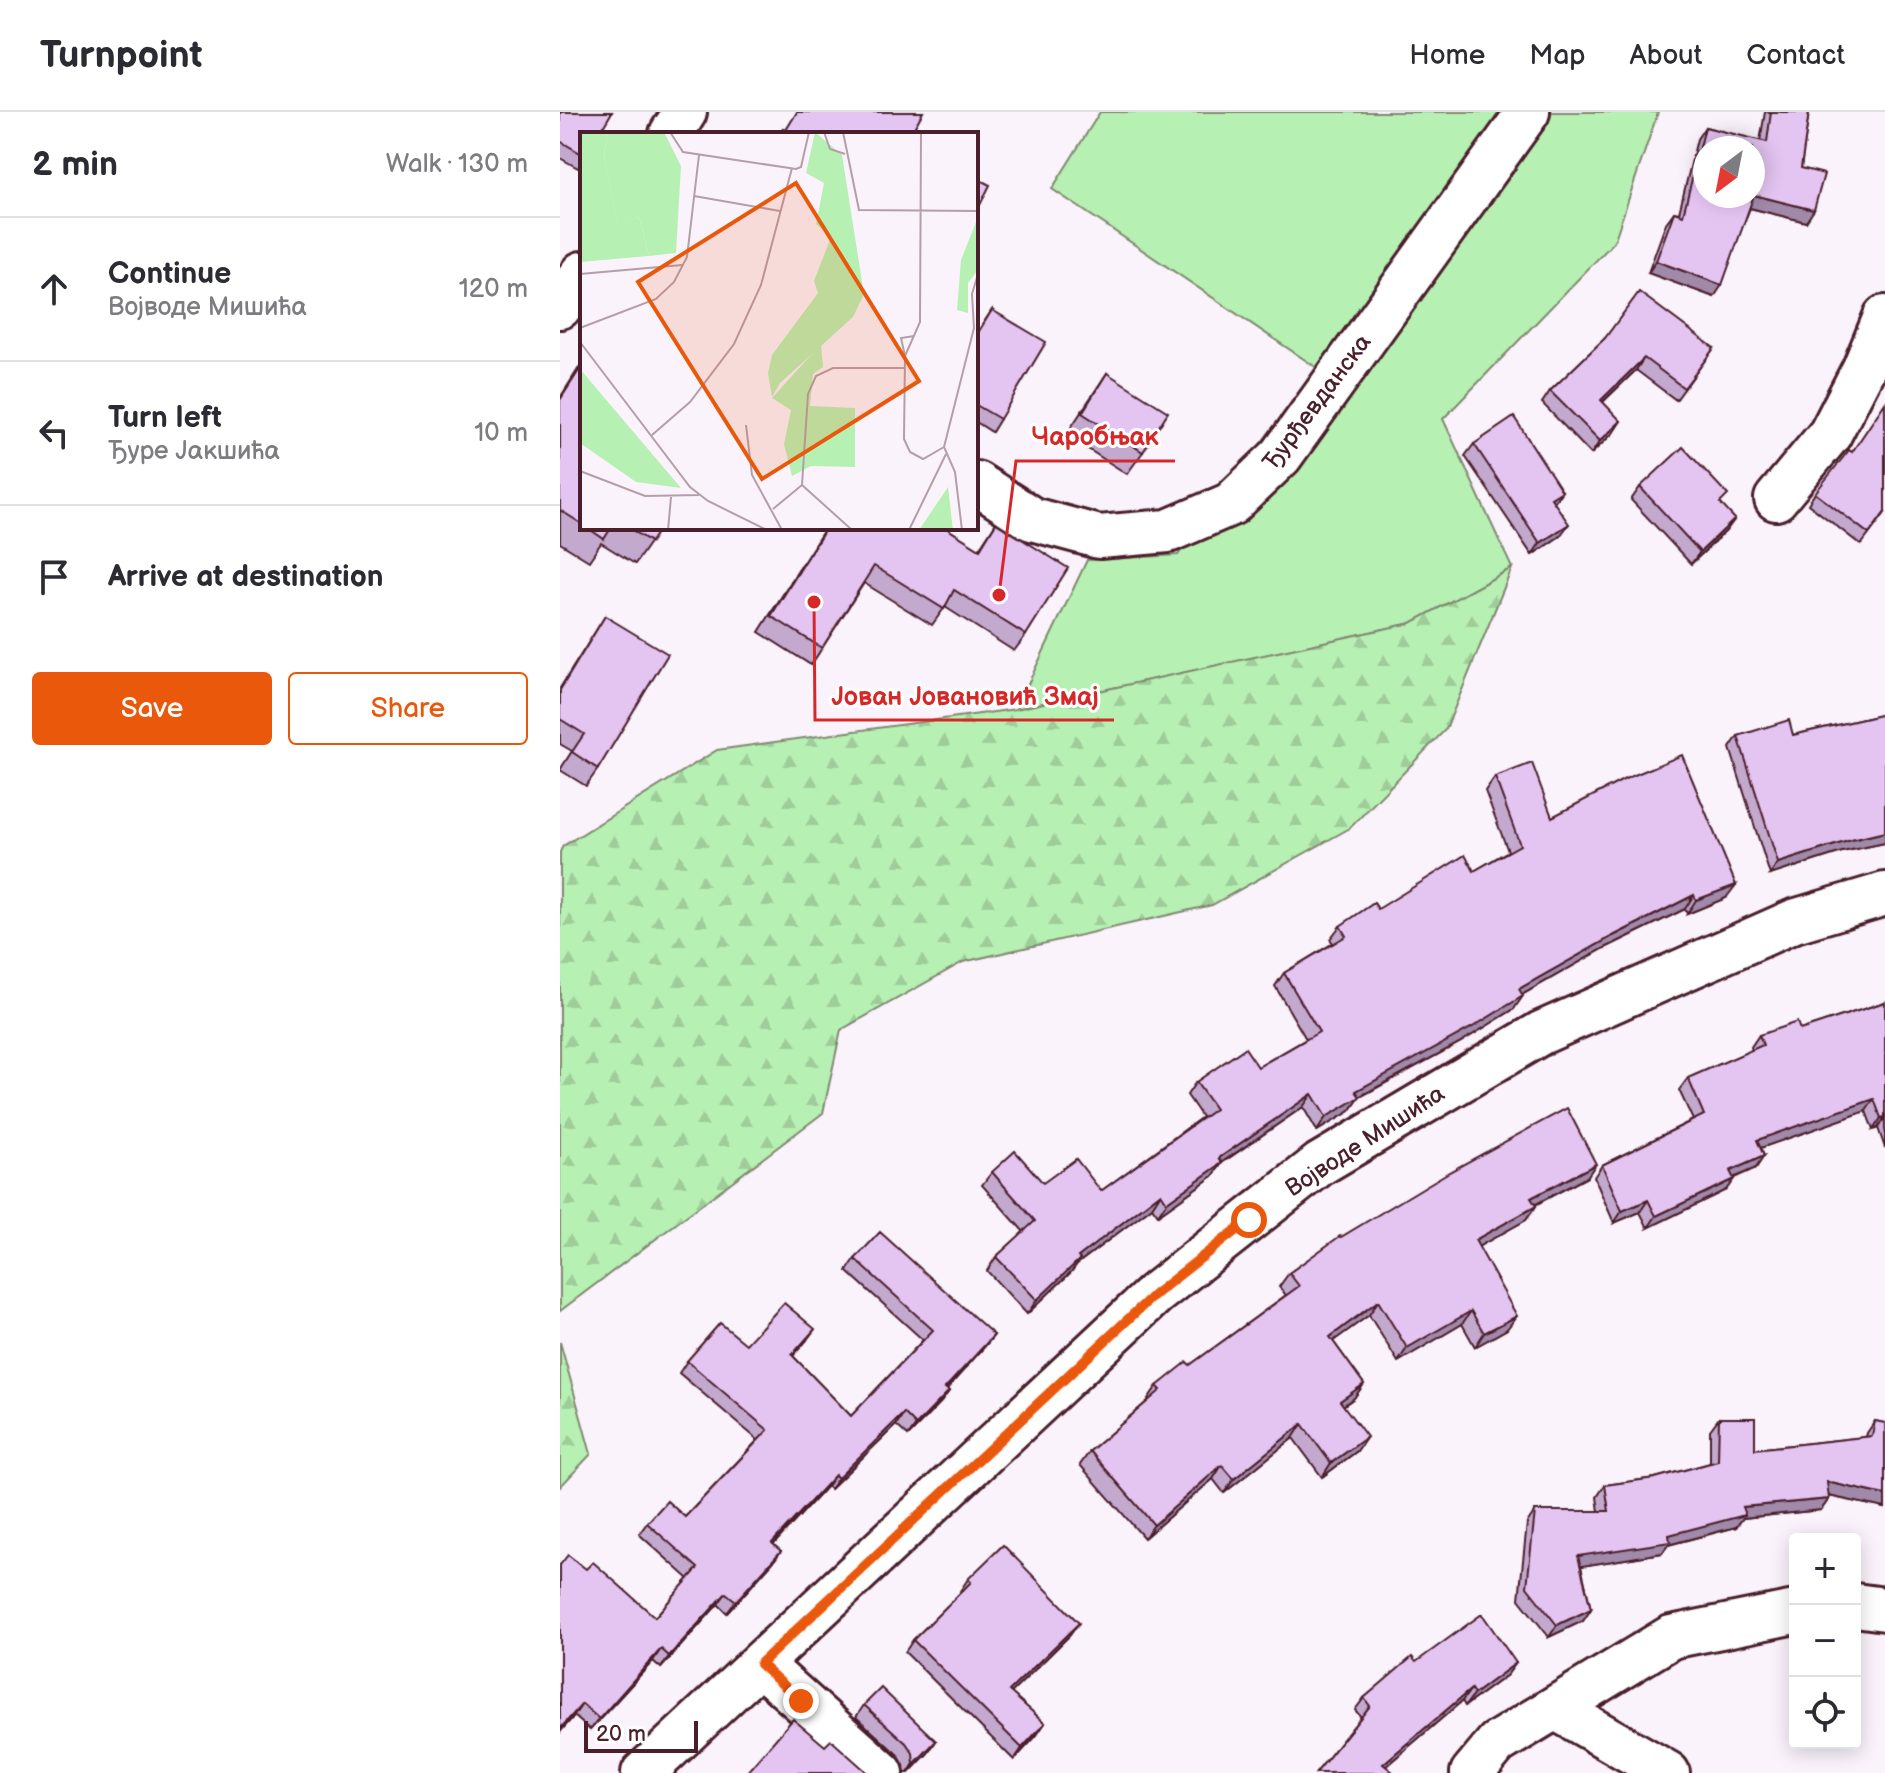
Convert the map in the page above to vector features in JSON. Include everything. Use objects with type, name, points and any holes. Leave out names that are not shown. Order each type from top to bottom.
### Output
[{"type":"street","points":[[672,132],[685,112]]},
{"type":"street","name":"Ђурђевданска","points":[[978,484],[1032,519],[1099,537],[1168,531],[1231,504],[1281,456],[1528,112]]},
{"type":"street","points":[[560,307],[580,276]]},
{"type":"street","points":[[1776,499],[1830,434],[1864,368],[1885,317]]},
{"type":"street","name":"Војводе Мишића","points":[[643,1773],[1155,1294],[1320,1164],[1541,1033],[1794,921],[1885,894]]},
{"type":"street","points":[[1861,1606],[1885,1609]]},
{"type":"street","points":[[1472,1773],[1497,1743],[1671,1637],[1789,1613]]},
{"type":"street","points":[[760,1664],[882,1773]]},
{"type":"street","points":[[1555,1708],[1668,1773]]},
{"type":"green space","points":[[1100,112],[1658,112],[1614,242],[1443,419],[1512,568],[1412,623],[1016,709],[1087,560],[1178,555],[1317,368],[1052,189]]},
{"type":"green space","points":[[1512,568],[1446,729],[1350,828],[1212,905],[963,962],[841,1030],[823,1113],[560,1311],[560,852],[563,846],[717,750],[1016,709],[1411,623]]},
{"type":"green space","points":[[560,1342],[591,1454],[560,1487]]},
{"type":"building","points":[[560,112],[612,112],[600,132],[580,132],[580,153],[560,141]]},
{"type":"building","points":[[797,112],[923,112],[914,128],[921,132],[780,132],[783,128],[786,130]]},
{"type":"building","points":[[1771,112],[1809,112],[1801,168],[1824,174],[1814,210],[1765,198],[1765,142]]},
{"type":"building","points":[[1705,127],[1742,136],[1703,136]]},
{"type":"building","points":[[1693,175],[1693,208],[1749,208],[1722,285],[1656,261],[1674,212],[1683,215]]},
{"type":"building","points":[[978,179],[990,185],[978,209]]},
{"type":"building","points":[[1639,292],[1714,348],[1684,388],[1644,358],[1601,400],[1621,421],[1600,441],[1550,391],[1605,338]]},
{"type":"building","points":[[992,310],[1046,342],[1000,419],[978,406],[978,333]]},
{"type":"building","points":[[580,369],[580,523],[560,510],[560,400]]},
{"type":"building","points":[[1107,373],[1168,412],[1143,452],[1082,413]]},
{"type":"building","points":[[1885,403],[1885,512],[1869,534],[1815,493],[1849,450],[1852,452]]},
{"type":"building","points":[[1514,417],[1562,491],[1551,498],[1569,524],[1540,543],[1474,444]]},
{"type":"building","points":[[1683,447],[1728,495],[1720,503],[1735,519],[1700,552],[1640,487]]},
{"type":"building","points":[[996,523],[1068,568],[1026,635],[954,590],[944,609],[874,566],[822,648],[771,616],[825,530],[949,530],[980,549]]},
{"type":"building","points":[[591,530],[610,530],[604,539]]},
{"type":"building","points":[[632,530],[659,530],[651,542]]},
{"type":"building","points":[[605,616],[668,654],[598,769],[572,752],[584,734],[560,719],[560,690]]},
{"type":"building","points":[[1885,714],[1885,832],[1778,863],[1738,736],[1789,720],[1793,735]]},
{"type":"building","points":[[1682,755],[1736,885],[1696,900],[1694,895],[1519,989],[1523,996],[1356,1091],[1360,1097],[1326,1117],[1312,1094],[1219,1158],[1222,1163],[1167,1202],[1161,1193],[1078,1257],[1080,1259],[1037,1300],[996,1257],[1035,1221],[992,1172],[1015,1151],[1043,1183],[1076,1159],[1101,1191],[1215,1109],[1196,1082],[1245,1048],[1258,1067],[1319,1032],[1284,973],[1346,936],[1340,926],[1374,903],[1378,909],[1465,855],[1474,871],[1520,845],[1495,777],[1532,763],[1552,817],[1625,779]]},
{"type":"building","points":[[1885,1002],[1885,1117],[1881,1118],[1874,1099],[1757,1140],[1764,1156],[1730,1171],[1734,1179],[1656,1216],[1648,1200],[1622,1211],[1602,1165],[1704,1115],[1688,1078],[1763,1045],[1759,1035],[1797,1022],[1800,1030]]},
{"type":"building","points":[[1567,1108],[1596,1164],[1531,1198],[1536,1206],[1475,1240],[1517,1316],[1484,1333],[1471,1311],[1407,1348],[1378,1301],[1330,1337],[1364,1384],[1340,1401],[1367,1437],[1331,1463],[1302,1424],[1234,1479],[1222,1465],[1154,1525],[1090,1451],[1161,1390],[1157,1386],[1187,1362],[1190,1365],[1299,1286],[1289,1273],[1340,1236]]},
{"type":"building","points":[[880,1232],[994,1335],[945,1388],[949,1391],[916,1425],[904,1413],[838,1478],[835,1475],[772,1543],[781,1551],[736,1601],[726,1593],[669,1656],[661,1649],[599,1719],[582,1704],[560,1729],[560,1565],[568,1555],[586,1569],[593,1562],[655,1617],[698,1568],[647,1523],[667,1501],[685,1517],[768,1430],[687,1361],[720,1323],[746,1344],[784,1303],[815,1329],[792,1355],[851,1416],[933,1330],[855,1259]]},
{"type":"building","points":[[1719,1418],[1755,1418],[1755,1449],[1872,1436],[1875,1421],[1885,1423],[1885,1495],[1827,1482],[1829,1499],[1742,1507],[1745,1515],[1669,1535],[1670,1542],[1578,1556],[1591,1609],[1557,1625],[1527,1587],[1535,1511],[1609,1511],[1605,1485],[1655,1478],[1718,1461]]},
{"type":"building","points":[[1003,1545],[1079,1623],[1009,1691],[1045,1723],[1022,1748],[913,1640]]},
{"type":"building","points":[[1482,1614],[1516,1663],[1474,1694],[1471,1689],[1383,1764],[1392,1773],[1316,1773],[1370,1706],[1364,1698],[1412,1657],[1416,1662]]},
{"type":"building","points":[[881,1688],[936,1741],[914,1764],[913,1753],[906,1743],[864,1705]]},
{"type":"building","points":[[793,1719],[825,1746],[831,1740],[868,1773],[746,1773]]},
{"type":"place","name":"Чаробњак","points":[[999,595]]},
{"type":"place","name":"Јован Јовановић Змај","points":[[814,602]]},
{"type":"route","points":[[801,1701],[760,1664],[1155,1294],[1249,1220]]}]
